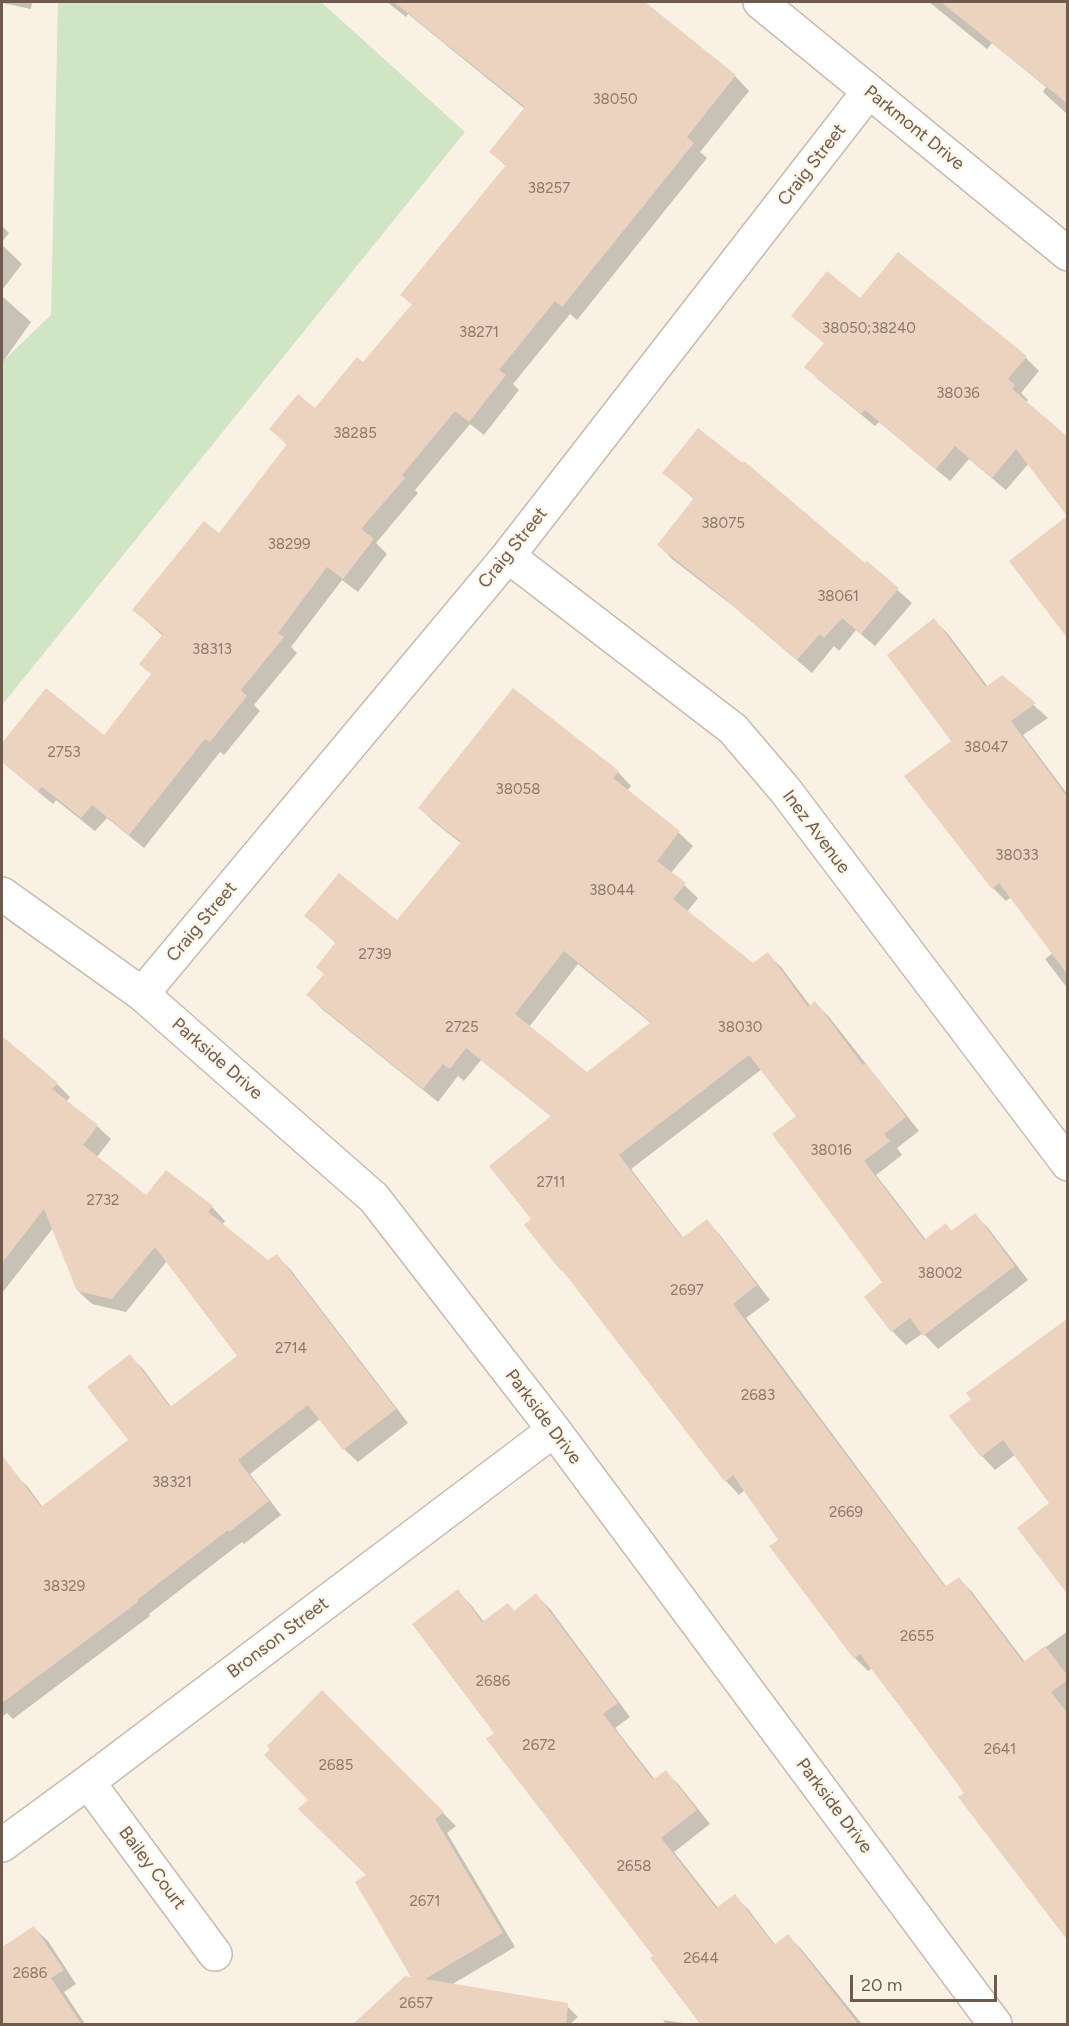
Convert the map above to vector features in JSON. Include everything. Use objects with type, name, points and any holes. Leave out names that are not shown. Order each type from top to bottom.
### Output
[{"type":"street","name":"Parkmont Drive","points":[[760,2],[1068,254]]},
{"type":"street","name":"Craig Street","points":[[142,994],[508,556],[869,91]]},
{"type":"street","name":"Inez Avenue","points":[[508,556],[733,729],[785,790],[1068,1164]]},
{"type":"street","name":"Parkside Drive","points":[[2,894],[142,994],[374,1197],[554,1430],[995,2025]]},
{"type":"street","name":"Bronson Street","points":[[2,1845],[554,1430]]},
{"type":"street","name":"Bailey Court","points":[[88,1782],[215,1954]]},
{"type":"green space","points":[[58,2],[321,2],[465,132],[2,705],[2,362],[51,315]]},
{"type":"building","points":[[394,2],[645,2],[736,75],[687,137],[694,143],[562,307],[555,301],[499,370],[506,375],[469,422],[455,411],[402,475],[405,478],[361,529],[374,539],[343,579],[327,567],[278,633],[284,637],[241,690],[247,696],[210,742],[205,739],[129,835],[92,805],[81,818],[42,787],[38,791],[2,762],[2,743],[46,688],[104,735],[151,674],[139,664],[163,634],[132,610],[204,521],[219,533],[287,444],[269,429],[298,394],[315,408],[357,357],[363,362],[412,304],[400,295],[506,165],[489,152],[525,107]]},
{"type":"building","points":[[941,2],[1068,2],[1068,104]]},
{"type":"building","points":[[898,252],[1027,356],[1008,379],[1015,385],[1012,389],[1068,437],[1068,639],[1009,561],[1067,516],[1016,449],[992,478],[955,446],[936,469],[865,410],[861,414],[804,367],[824,343],[791,316],[827,271],[860,298]]},
{"type":"building","points":[[698,428],[743,463],[744,461],[865,563],[867,561],[899,588],[861,634],[842,618],[824,638],[820,634],[797,660],[657,545],[694,498],[662,473]]},
{"type":"building","points":[[934,618],[986,687],[1002,675],[1036,703],[1011,721],[1068,798],[1068,975],[999,883],[992,889],[904,776],[951,741],[887,655]]},
{"type":"building","points":[[513,688],[619,771],[613,778],[680,831],[657,861],[686,883],[673,899],[753,963],[768,952],[808,1007],[815,1001],[863,1065],[866,1063],[906,1117],[884,1134],[890,1141],[864,1161],[924,1240],[946,1223],[951,1231],[975,1213],[1015,1266],[923,1336],[910,1318],[891,1332],[864,1297],[882,1282],[772,1134],[796,1116],[749,1055],[619,1155],[682,1238],[707,1219],[757,1285],[733,1304],[945,1587],[959,1577],[1023,1662],[1045,1646],[1068,1676],[1068,1680],[1051,1692],[1068,1714],[1068,1941],[958,1797],[964,1793],[910,1720],[860,1654],[854,1659],[769,1546],[778,1540],[733,1475],[725,1482],[562,1270],[524,1225],[531,1219],[489,1166],[551,1116],[466,1048],[450,1069],[443,1064],[423,1089],[306,995],[324,974],[316,967],[336,942],[304,916],[339,873],[397,920],[461,842],[418,808]],"holes":[[[564,951],[651,1022],[587,1072],[515,1014]]]},
{"type":"building","points":[[2,1036],[58,1083],[52,1089],[98,1125],[83,1145],[146,1195],[166,1170],[213,1206],[208,1212],[268,1260],[277,1254],[396,1409],[343,1450],[308,1405],[238,1460],[269,1501],[2,1703],[2,1455],[41,1507],[128,1440],[87,1387],[130,1354],[170,1407],[237,1356],[155,1247],[112,1299],[77,1291],[44,1209],[2,1263]]},
{"type":"building","points":[[1068,1318],[1068,1595],[1017,1528],[1049,1503],[1003,1440],[981,1457],[949,1416],[971,1399],[966,1393]]},
{"type":"building","points":[[458,1589],[482,1622],[508,1603],[514,1611],[536,1593],[618,1703],[603,1714],[653,1780],[666,1770],[697,1810],[661,1838],[716,1908],[735,1894],[774,1945],[788,1934],[859,2025],[701,2025],[650,1958],[653,1956],[486,1739],[494,1733],[412,1624]]},
{"type":"building","points":[[322,1690],[444,1812],[435,1819],[503,1933],[425,1979],[568,2003],[566,2025],[352,2025],[405,1976],[411,1977],[355,1882],[366,1875],[298,1809],[308,1800],[264,1755],[270,1749],[267,1746]]},
{"type":"building","points":[[34,1926],[64,1970],[51,1978],[82,2025],[2,2025],[2,1947]]}]
